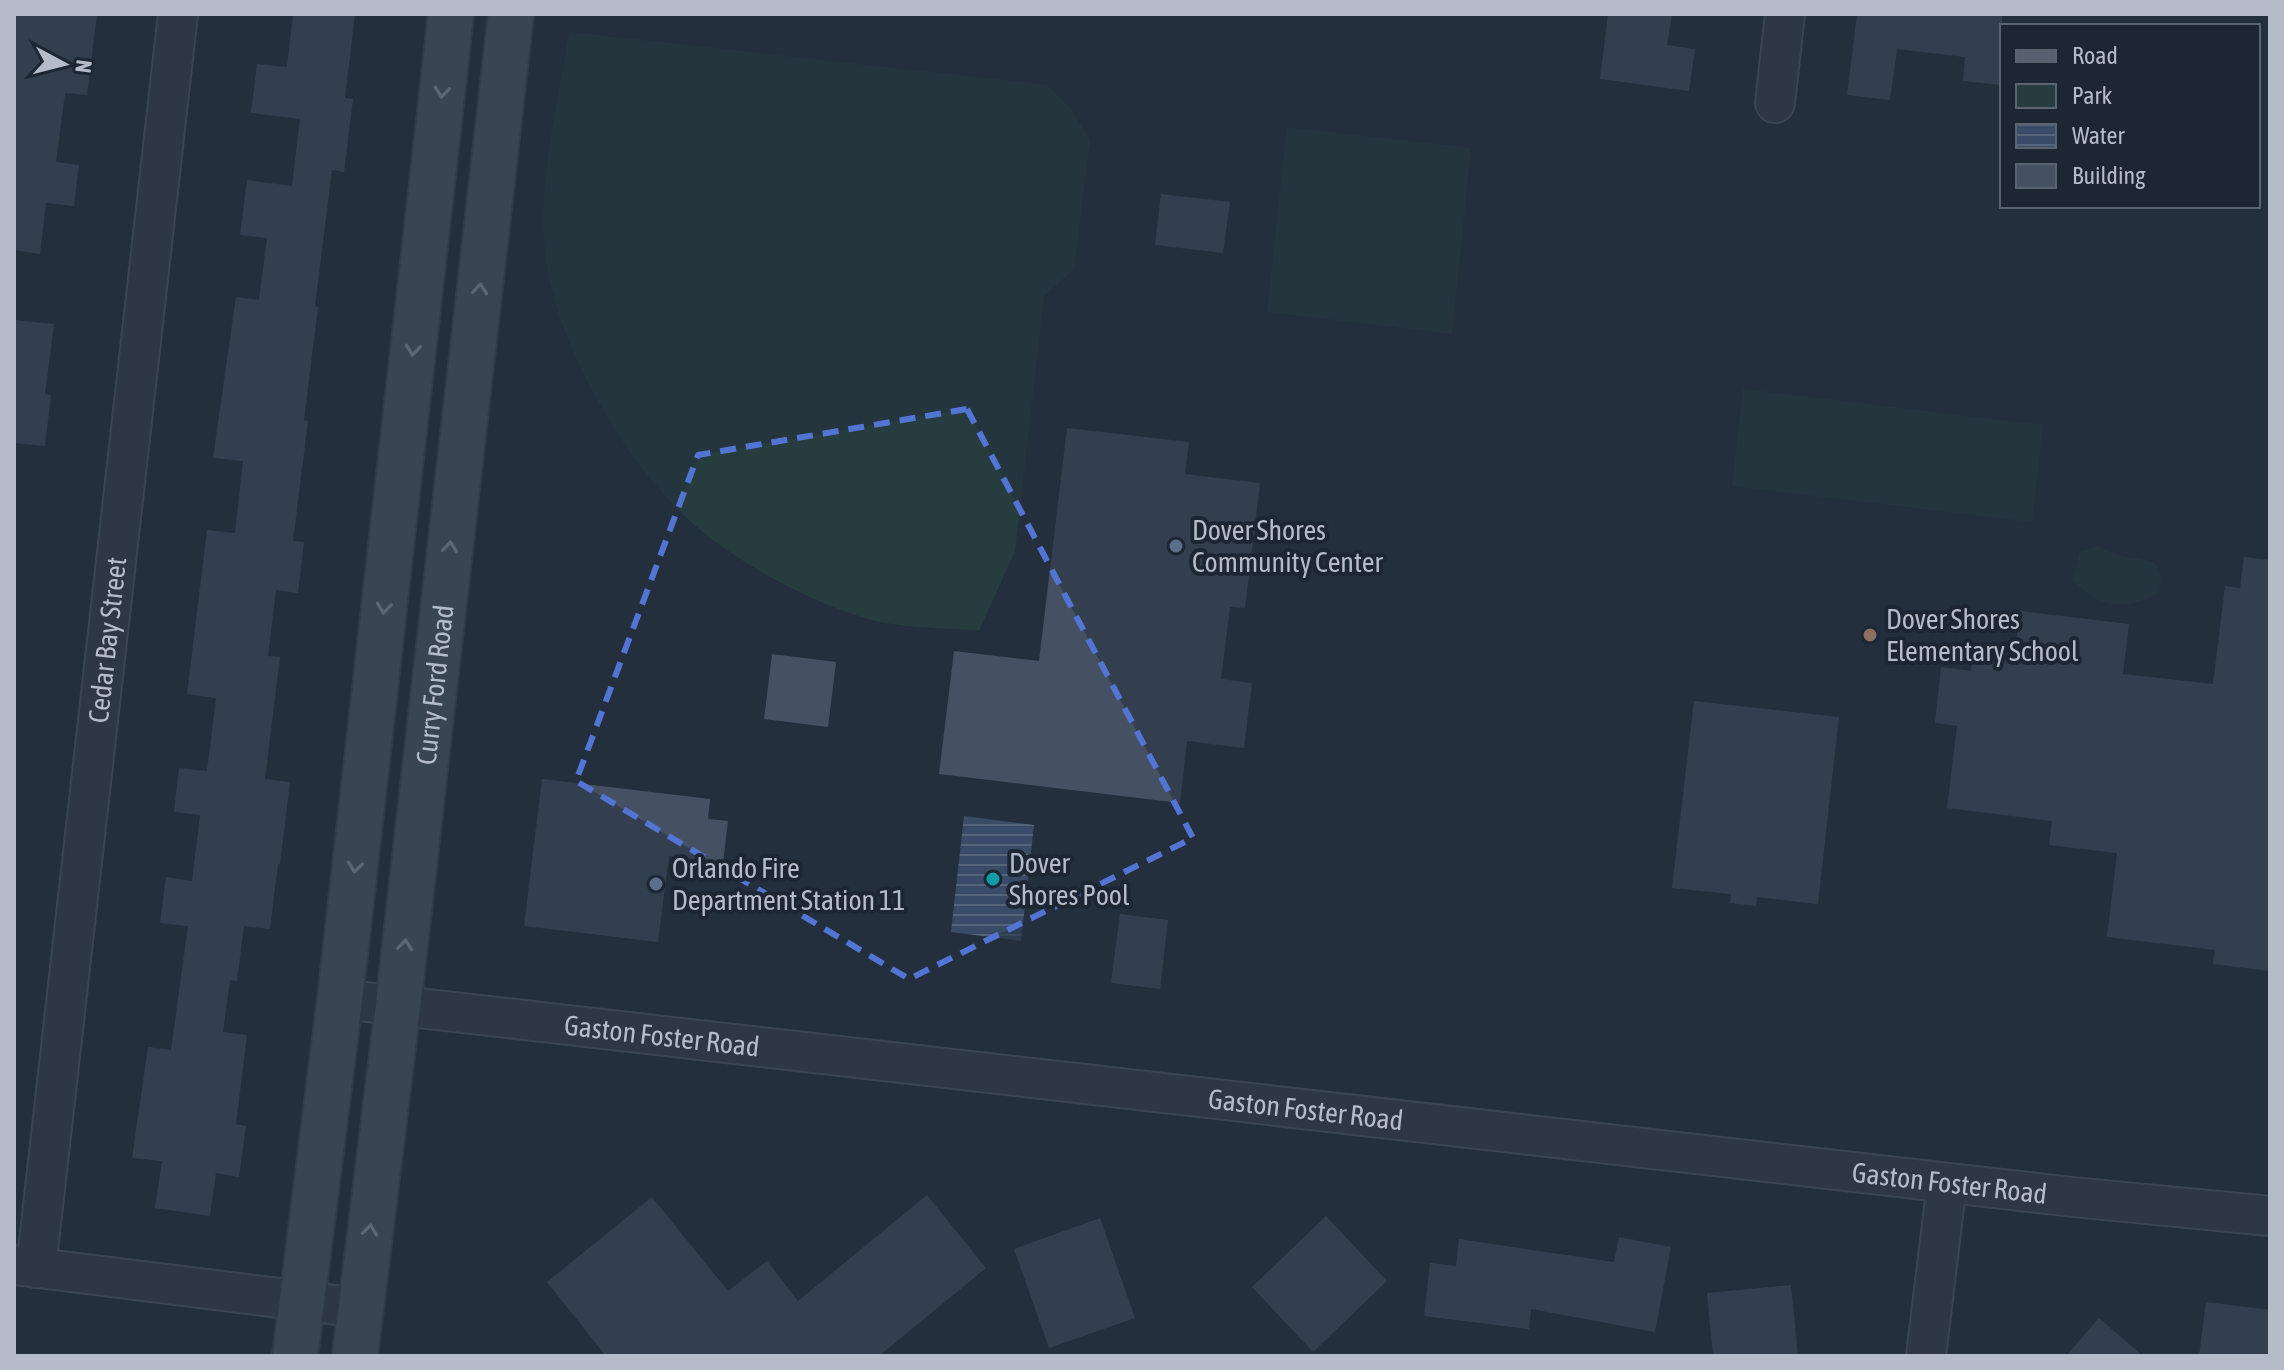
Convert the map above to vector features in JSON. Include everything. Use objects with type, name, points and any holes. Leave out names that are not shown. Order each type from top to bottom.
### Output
[{"type":"main road","name":"Curry Ford Road","points":[[295,1356],[340,999],[451,14]]},
{"type":"main road","name":"Curry Ford Road","points":[[355,1356],[511,14]]},
{"type":"street","name":"Cedar Bay Street","points":[[25,1266],[178,14]]},
{"type":"street","points":[[1775,103],[1785,14]]},
{"type":"street","name":"Gaston Foster Road","points":[[340,999],[1947,1183],[2270,1216]]},
{"type":"street","points":[[1926,1356],[1947,1183]]},
{"type":"street","points":[[25,1266],[360,1308]]},
{"type":"highlighted area","points":[[967,409],[1193,838],[909,979],[576,781],[698,455]]},
{"type":"green space","points":[[569,32],[1047,85],[1071,109],[1090,140],[1074,269],[1044,296],[1015,551],[979,631],[878,622],[824,603],[784,584],[709,537],[654,483],[629,449],[605,412],[566,334],[553,296],[546,260],[546,175]]},
{"type":"green space","points":[[1287,127],[1471,148],[1452,334],[1267,312]]},
{"type":"green space","points":[[1743,389],[2043,425],[2032,522],[1732,486]]},
{"type":"green space","points":[[2097,546],[2121,556],[2152,562],[2160,572],[2159,592],[2125,605],[2103,602],[2083,590],[2073,580],[2080,552]]},
{"type":"water","name":"Dover Shores Pool","points":[[964,816],[1034,825],[1021,941],[951,932]]},
{"type":"building","points":[[14,14],[97,14],[87,95],[65,93],[56,162],[79,165],[74,206],[46,203],[40,254],[14,250]]},
{"type":"building","points":[[293,14],[355,14],[345,98],[353,99],[344,172],[332,170],[315,306],[318,307],[304,420],[308,421],[293,541],[304,542],[298,593],[276,590],[268,656],[280,657],[265,779],[290,782],[280,864],[270,929],[244,926],[237,981],[230,980],[223,1032],[247,1035],[236,1124],[246,1126],[239,1177],[216,1173],[210,1216],[155,1208],[162,1161],[132,1158],[148,1047],[171,1050],[188,926],[160,923],[166,877],[192,881],[200,815],[174,812],[179,768],[207,771],[216,698],[187,694],[207,530],[235,533],[243,461],[213,458],[236,297],[259,300],[267,238],[240,235],[247,180],[292,186],[300,119],[251,113],[257,64],[287,67]]},
{"type":"building","points":[[1608,14],[1672,14],[1667,45],[1695,49],[1689,91],[1600,79]]},
{"type":"building","points":[[1857,14],[2002,14],[2000,85],[1963,81],[1965,57],[1897,49],[1890,100],[1847,95]]},
{"type":"building","points":[[1161,194],[1230,202],[1223,253],[1155,245]]},
{"type":"building","points":[[14,320],[54,324],[45,394],[51,395],[45,446],[14,443]]},
{"type":"building","points":[[1067,428],[1189,442],[1185,474],[1260,483],[1245,608],[1230,607],[1221,679],[1252,683],[1244,748],[1187,741],[1180,803],[939,774],[954,651],[1039,661]]},
{"type":"building","points":[[2244,557],[2270,560],[2270,971],[2213,964],[2215,950],[2107,937],[2117,853],[2049,845],[2052,821],[1947,808],[1957,726],[1935,723],[1941,667],[1971,671],[1973,654],[2014,659],[2020,611],[2129,624],[2123,674],[2213,684],[2225,586],[2240,588]]},
{"type":"building","points":[[772,654],[836,662],[828,727],[764,719]]},
{"type":"building","points":[[1694,701],[1839,717],[1818,904],[1757,897],[1756,906],[1730,903],[1731,894],[1672,888]]},
{"type":"building","points":[[542,779],[710,799],[708,819],[728,821],[723,863],[669,856],[658,942],[524,926]]},
{"type":"building","points":[[1120,914],[1168,920],[1160,989],[1111,983]]},
{"type":"building","points":[[927,1195],[986,1268],[879,1356],[606,1356],[547,1282],[652,1197],[728,1291],[767,1261],[798,1301]]},
{"type":"building","points":[[1326,1216],[1387,1281],[1313,1352],[1252,1287]]},
{"type":"building","points":[[1100,1218],[1135,1318],[1049,1348],[1014,1249]]},
{"type":"building","points":[[1619,1237],[1671,1247],[1655,1332],[1531,1309],[1529,1329],[1424,1316],[1430,1263],[1456,1266],[1459,1239],[1614,1262]]},
{"type":"building","points":[[1791,1285],[1798,1356],[1713,1356],[1707,1293]]},
{"type":"building","points":[[2206,1302],[2270,1310],[2270,1356],[2199,1356]]},
{"type":"building","points":[[2099,1318],[2143,1356],[2066,1356]]},
{"type":"place","name":"Dover Shores Community Center","points":[[1176,546]]},
{"type":"place","name":"Dover Shores Elementary School","points":[[1870,635]]},
{"type":"place","name":"Dover Shores Pool","points":[[993,879]]},
{"type":"place","name":"Orlando Fire Department Station 11","points":[[656,884]]}]
